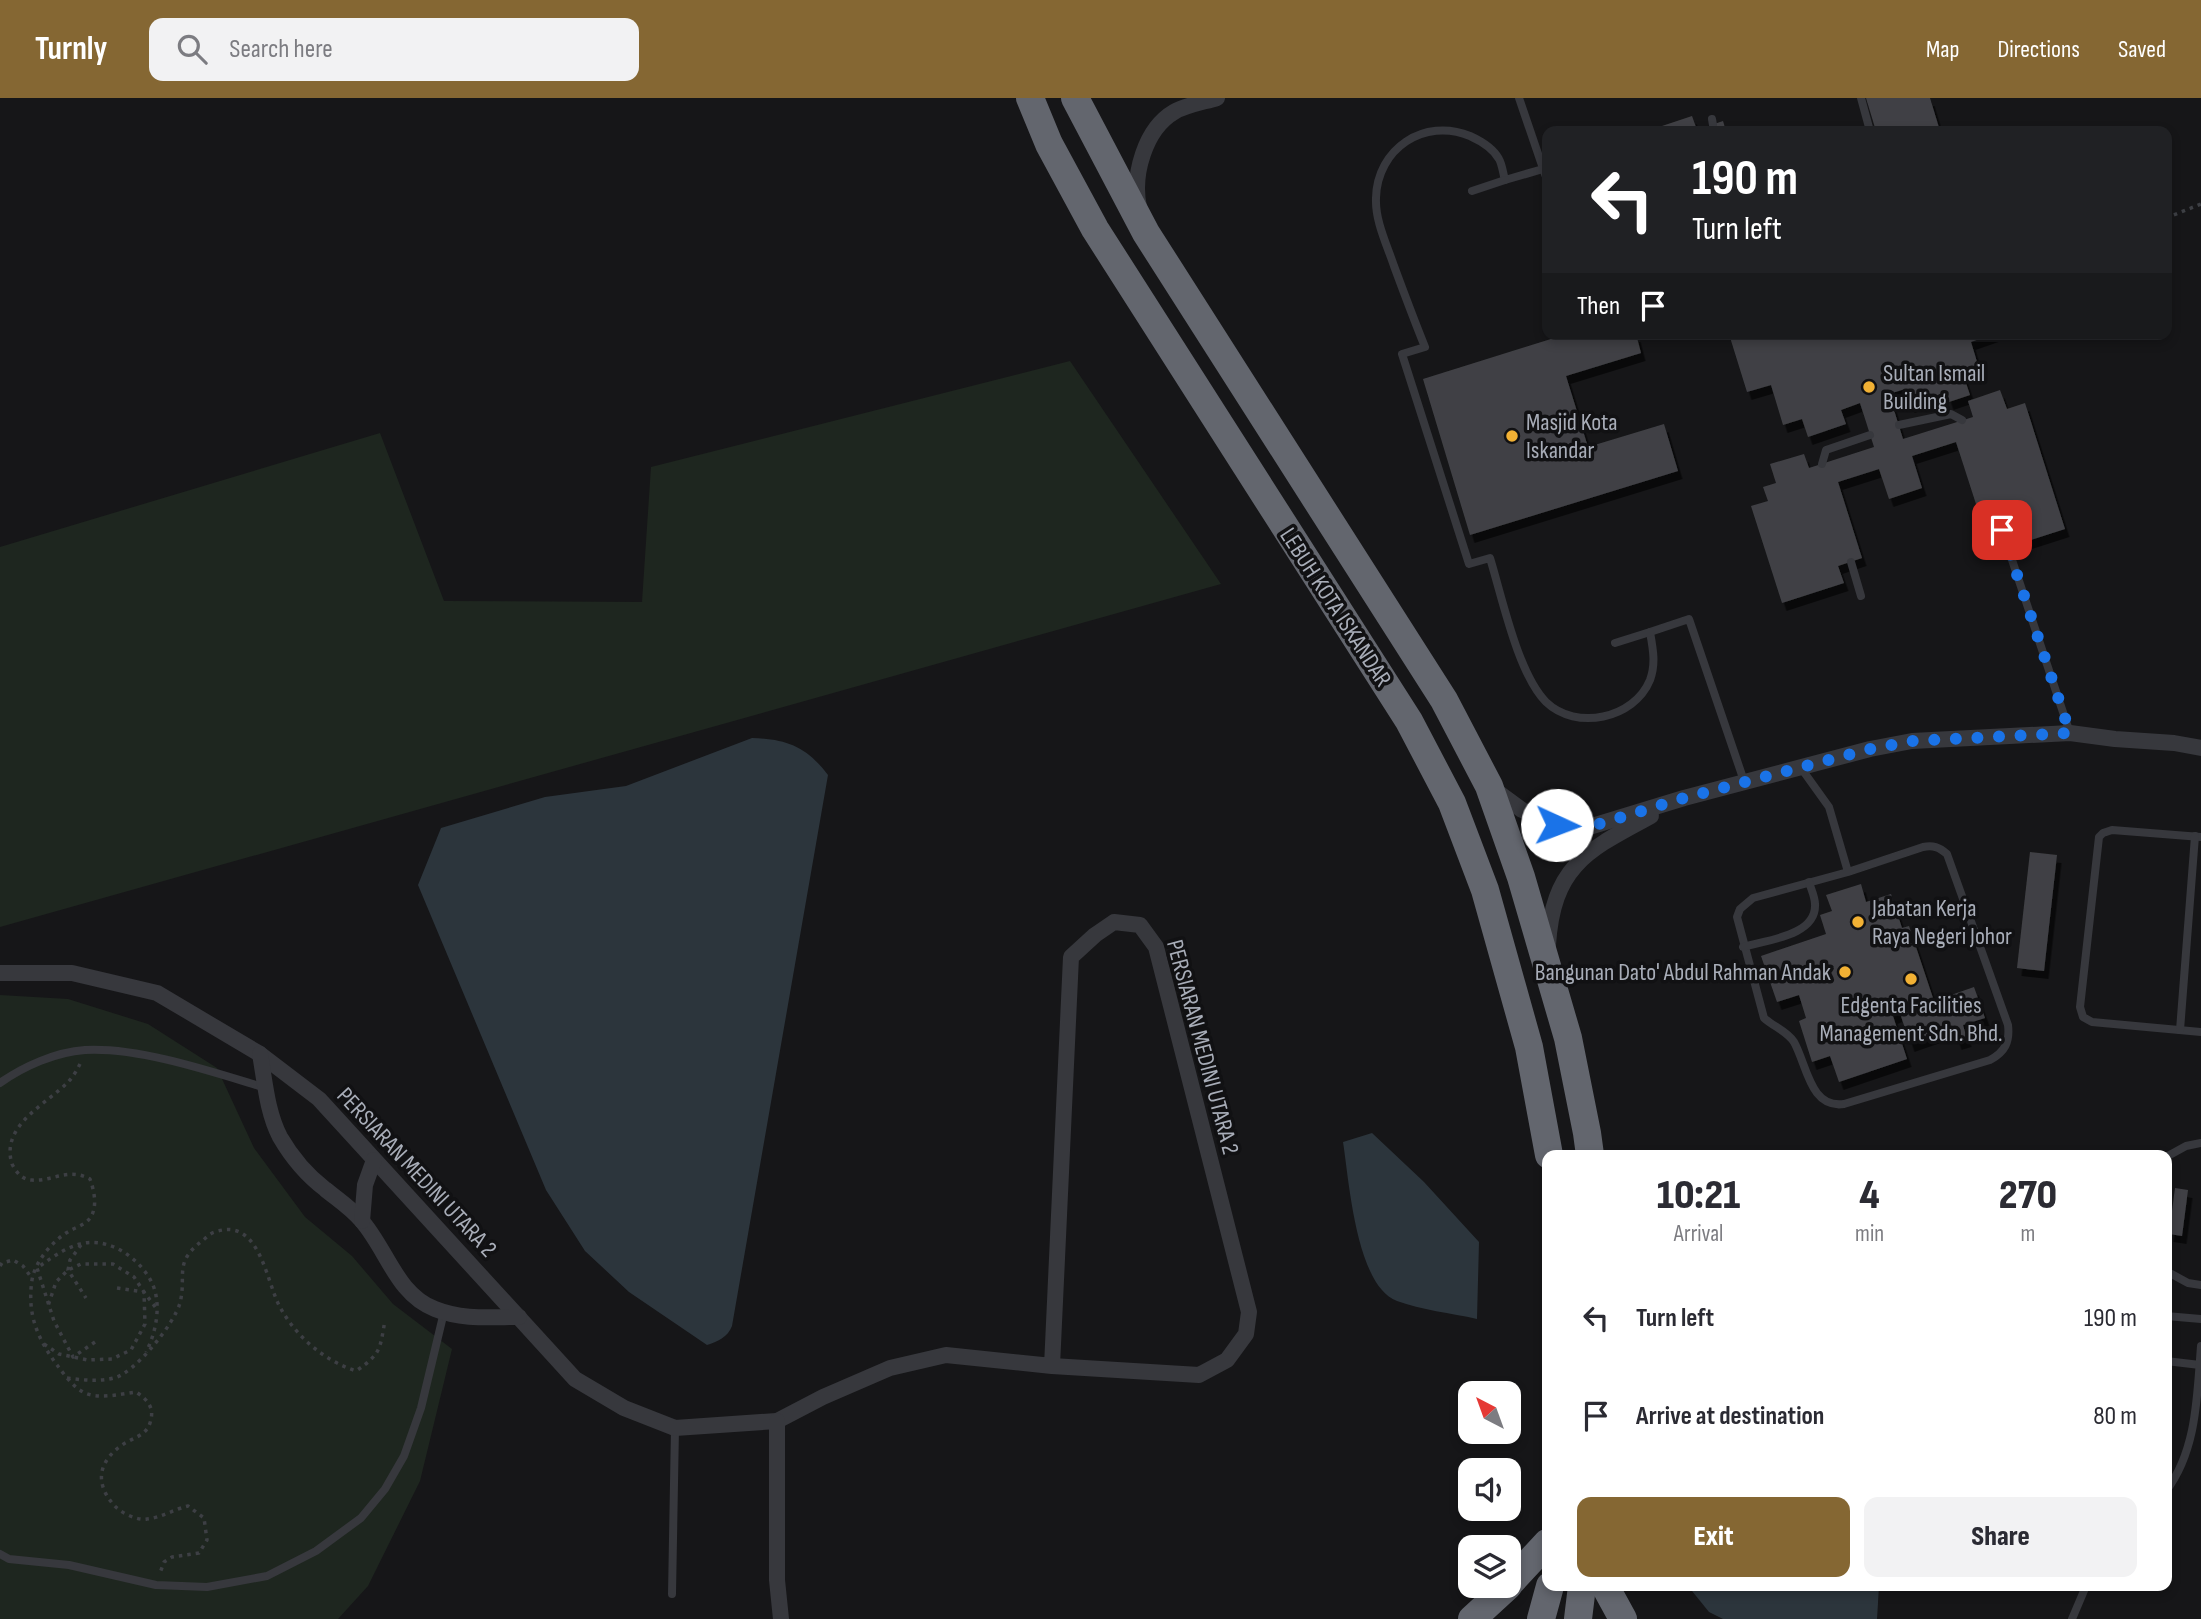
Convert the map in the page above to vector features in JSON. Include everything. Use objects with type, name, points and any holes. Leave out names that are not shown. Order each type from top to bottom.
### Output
[{"type":"highway","name":"LEBUH KOTA ISKANDAR","points":[[1030,98],[1049,144],[1094,229],[1409,721],[1452,803],[1485,890],[1511,980],[1528,1047],[1548,1150]]},
{"type":"highway","name":"LEBUH KOTA ISKANDAR","points":[[1075,98],[1146,233],[1444,701],[1489,786],[1521,877],[1568,1038],[1589,1150]]},
{"type":"highway","points":[[1521,1571],[1542,1548]]},
{"type":"highway","points":[[1541,1619],[1549,1591]]},
{"type":"highway","points":[[1578,1619],[1581,1591]]},
{"type":"highway","points":[[1608,1591],[1623,1619]]},
{"type":"highway","points":[[1472,1619],[1494,1598]]},
{"type":"street","points":[[1146,233],[1138,201],[1138,183],[1143,156],[1153,133],[1174,112],[1217,98]]},
{"type":"street","points":[[1489,786],[1522,810],[1557,825],[1589,827],[1684,798],[1870,749],[1912,741],[2070,733],[2201,748]]},
{"type":"street","points":[[1547,969],[1549,924],[1562,885],[1576,863],[1596,846],[1684,798]]},
{"type":"street","name":"PERSIARAN MEDINI UTARA 2","points":[[0,973],[72,973],[157,993],[260,1054],[319,1099],[575,1379],[624,1408],[675,1428],[776,1421],[822,1397],[890,1368],[946,1355],[1052,1366],[1199,1375],[1227,1360],[1246,1334],[1249,1312],[1160,960],[1156,947],[1140,925],[1114,922],[1071,957],[1052,1366]]},
{"type":"street","points":[[260,1054],[271,1113],[280,1136],[298,1162],[322,1187],[362,1221],[402,1283],[416,1298],[433,1309],[475,1318],[519,1317]]},
{"type":"street","points":[[362,1221],[365,1185],[374,1160]]},
{"type":"street","points":[[776,1421],[777,1580],[781,1619]]},
{"type":"street","points":[[772,1619],[777,1580]]},
{"type":"lane","points":[[1520,98],[1542,166]]},
{"type":"lane","points":[[1861,98],[1869,126]]},
{"type":"lane","points":[[1505,180],[1499,159],[1483,142],[1464,133],[1445,129],[1424,132],[1404,143],[1386,160],[1378,181],[1376,200],[1382,233],[1424,346],[1402,354],[1456,524],[1469,564],[1490,558],[1525,674],[1546,702],[1562,713],[1601,718],[1622,709],[1639,696],[1649,681],[1654,662],[1650,632]]},
{"type":"lane","points":[[1472,191],[1542,169]]},
{"type":"lane","points":[[1899,425],[1951,414],[1962,420]]},
{"type":"lane","points":[[1822,464],[1826,450],[1870,435]]},
{"type":"lane","points":[[2002,530],[2070,733]]},
{"type":"lane","points":[[1851,562],[1861,596]]},
{"type":"lane","points":[[1615,643],[1689,619],[1745,784]]},
{"type":"lane","points":[[1801,767],[1829,807],[1848,872]]},
{"type":"lane","points":[[2180,1030],[2198,836],[2112,830],[2103,833],[2099,837],[2080,1007],[2082,1017],[2092,1022],[2201,1032]]},
{"type":"lane","points":[[1931,845],[1947,853],[2008,1025],[2009,1036],[1999,1055],[1844,1104],[1827,1103],[1815,1091],[1793,1042],[1786,1033],[1764,1018],[1737,917],[1745,902],[1809,882],[1848,872],[1923,846],[1931,845]]},
{"type":"lane","points":[[1744,947],[1797,932],[1807,925],[1814,915],[1815,904],[1809,882]]},
{"type":"lane","points":[[0,1083],[54,1056],[85,1050],[123,1052],[186,1064],[266,1088]]},
{"type":"lane","points":[[2172,1154],[2186,1146],[2201,1143]]},
{"type":"lane","points":[[2172,1274],[2188,1283],[2201,1285]]},
{"type":"lane","points":[[0,1554],[9,1559],[69,1565],[156,1585],[207,1587],[267,1576],[316,1551],[361,1518],[385,1489],[404,1456],[421,1408],[444,1312]]},
{"type":"lane","points":[[2172,1317],[2201,1319]]},
{"type":"lane","points":[[2172,1481],[2184,1460],[2192,1434],[2201,1346]]},
{"type":"lane","points":[[2172,1362],[2200,1365]]},
{"type":"lane","points":[[672,1594],[675,1428]]},
{"type":"lane","points":[[2072,1619],[2084,1591]]},
{"type":"path","points":[[2172,216],[2201,204]]},
{"type":"path","points":[[85,1050],[80,1065],[69,1082],[12,1130],[8,1148],[9,1161],[18,1175],[32,1181],[64,1174],[84,1175],[90,1179],[95,1194],[93,1213],[87,1222],[65,1234],[42,1256],[32,1278],[30,1308],[40,1341],[66,1377],[84,1392],[109,1396],[136,1392],[147,1399],[152,1411],[149,1426],[138,1438],[123,1444],[110,1456],[101,1474],[103,1493],[118,1510],[145,1520],[188,1506],[204,1518],[207,1540],[199,1553],[172,1557],[163,1562],[156,1585]]},
{"type":"path","points":[[66,1377],[93,1381],[118,1378],[143,1357],[165,1333],[180,1303],[184,1259],[193,1248],[214,1232],[235,1231],[252,1242],[264,1261],[281,1307],[308,1343],[337,1365],[356,1371],[371,1361],[380,1350],[385,1320]]},
{"type":"path","points":[[37,1268],[57,1254],[82,1243],[116,1246],[139,1266],[153,1284],[157,1309],[154,1337],[143,1357]]},
{"type":"path","points":[[82,1243],[70,1260],[68,1270],[86,1298]]},
{"type":"path","points":[[0,1266],[13,1260],[23,1266],[32,1278]]},
{"type":"path","points":[[48,1306],[56,1282],[68,1270],[80,1265],[113,1264],[134,1278],[157,1309]]},
{"type":"path","points":[[37,1268],[48,1306],[73,1357]]},
{"type":"path","points":[[117,1287],[144,1292]]},
{"type":"path","points":[[40,1341],[59,1354],[112,1359],[131,1350],[145,1324],[144,1292]]},
{"type":"path","points":[[73,1357],[95,1342]]},
{"type":"shaded area","points":[[1070,361],[1221,584],[0,927],[0,547],[380,433],[444,601],[642,602],[651,467]]},
{"type":"shaded area","points":[[752,738],[776,740],[795,746],[820,765],[828,775],[732,1326],[725,1336],[707,1345],[629,1292],[585,1251],[546,1190],[418,885],[441,828],[545,797],[626,786]]},
{"type":"shaded area","points":[[0,995],[68,999],[148,1024],[217,1068],[254,1148],[305,1217],[352,1256],[393,1304],[452,1349],[420,1481],[368,1586],[338,1619],[0,1619]]},
{"type":"shaded area","points":[[1372,1133],[1424,1182],[1479,1242],[1477,1319],[1397,1301],[1383,1291],[1372,1275],[1357,1230],[1343,1142]]},
{"type":"shaded area","points":[[1692,1591],[1879,1591],[1877,1619],[1723,1619],[1709,1612]]},
{"type":"building","points":[[1866,98],[1930,98],[1938,126],[1874,126]]},
{"type":"building","points":[[1692,116],[1696,126],[1662,126]]},
{"type":"building","points":[[1723,121],[1724,126],[1709,126]]},
{"type":"building","name":"Masjid Kota Iskandar","points":[[1548,340],[1638,340],[1641,353],[1566,376],[1588,447],[1664,424],[1678,471],[1470,535],[1423,379]]},
{"type":"building","points":[[1731,340],[1977,340],[1971,342],[1978,365],[1962,371],[1970,395],[1949,402],[1946,393],[1910,405],[1905,389],[1889,394],[1903,439],[1973,417],[1968,401],[2000,390],[2007,409],[2025,403],[2065,529],[2015,545],[2010,528],[1986,535],[1956,442],[1912,456],[1922,488],[1889,499],[1879,469],[1838,482],[1862,558],[1838,566],[1844,583],[1782,603],[1751,506],[1768,501],[1763,487],[1776,483],[1770,464],[1804,454],[1809,468],[1874,447],[1860,403],[1841,410],[1846,424],[1808,437],[1802,419],[1783,425],[1771,385],[1747,392]]},
{"type":"building","points":[[2030,852],[2057,855],[2044,971],[2017,968]]},
{"type":"building","name":"Bangunan Dato' Abdul Rahman Andak","points":[[1861,884],[1866,902],[1891,894],[1902,928],[1909,926],[1934,1001],[1974,987],[1985,1018],[1963,1025],[1967,1039],[1957,1042],[1953,1029],[1910,1044],[1900,1013],[1893,1016],[1907,1059],[1839,1082],[1830,1056],[1812,1062],[1799,1021],[1806,1018],[1799,995],[1777,1002],[1761,956],[1826,934],[1820,915],[1832,911],[1826,895]]},
{"type":"building","points":[[2175,1188],[2188,1190],[2182,1236],[2172,1234]]},
{"type":"place","name":"Sultan Ismail Building","points":[[1869,387]]},
{"type":"place","name":"Masjid Kota Iskandar","points":[[1512,436]]},
{"type":"place","name":"Jabatan Kerja Raya Negeri Johor","points":[[1858,922]]},
{"type":"place","name":"Bangunan Dato' Abdul Rahman Andak","points":[[1845,972]]},
{"type":"place","name":"Edgenta Facilities Management Sdn. Bhd.","points":[[1911,979]]},
{"type":"route","points":[[1557,825],[1589,827],[1684,798],[1870,749],[1912,741],[2070,733],[2002,530]]}]
